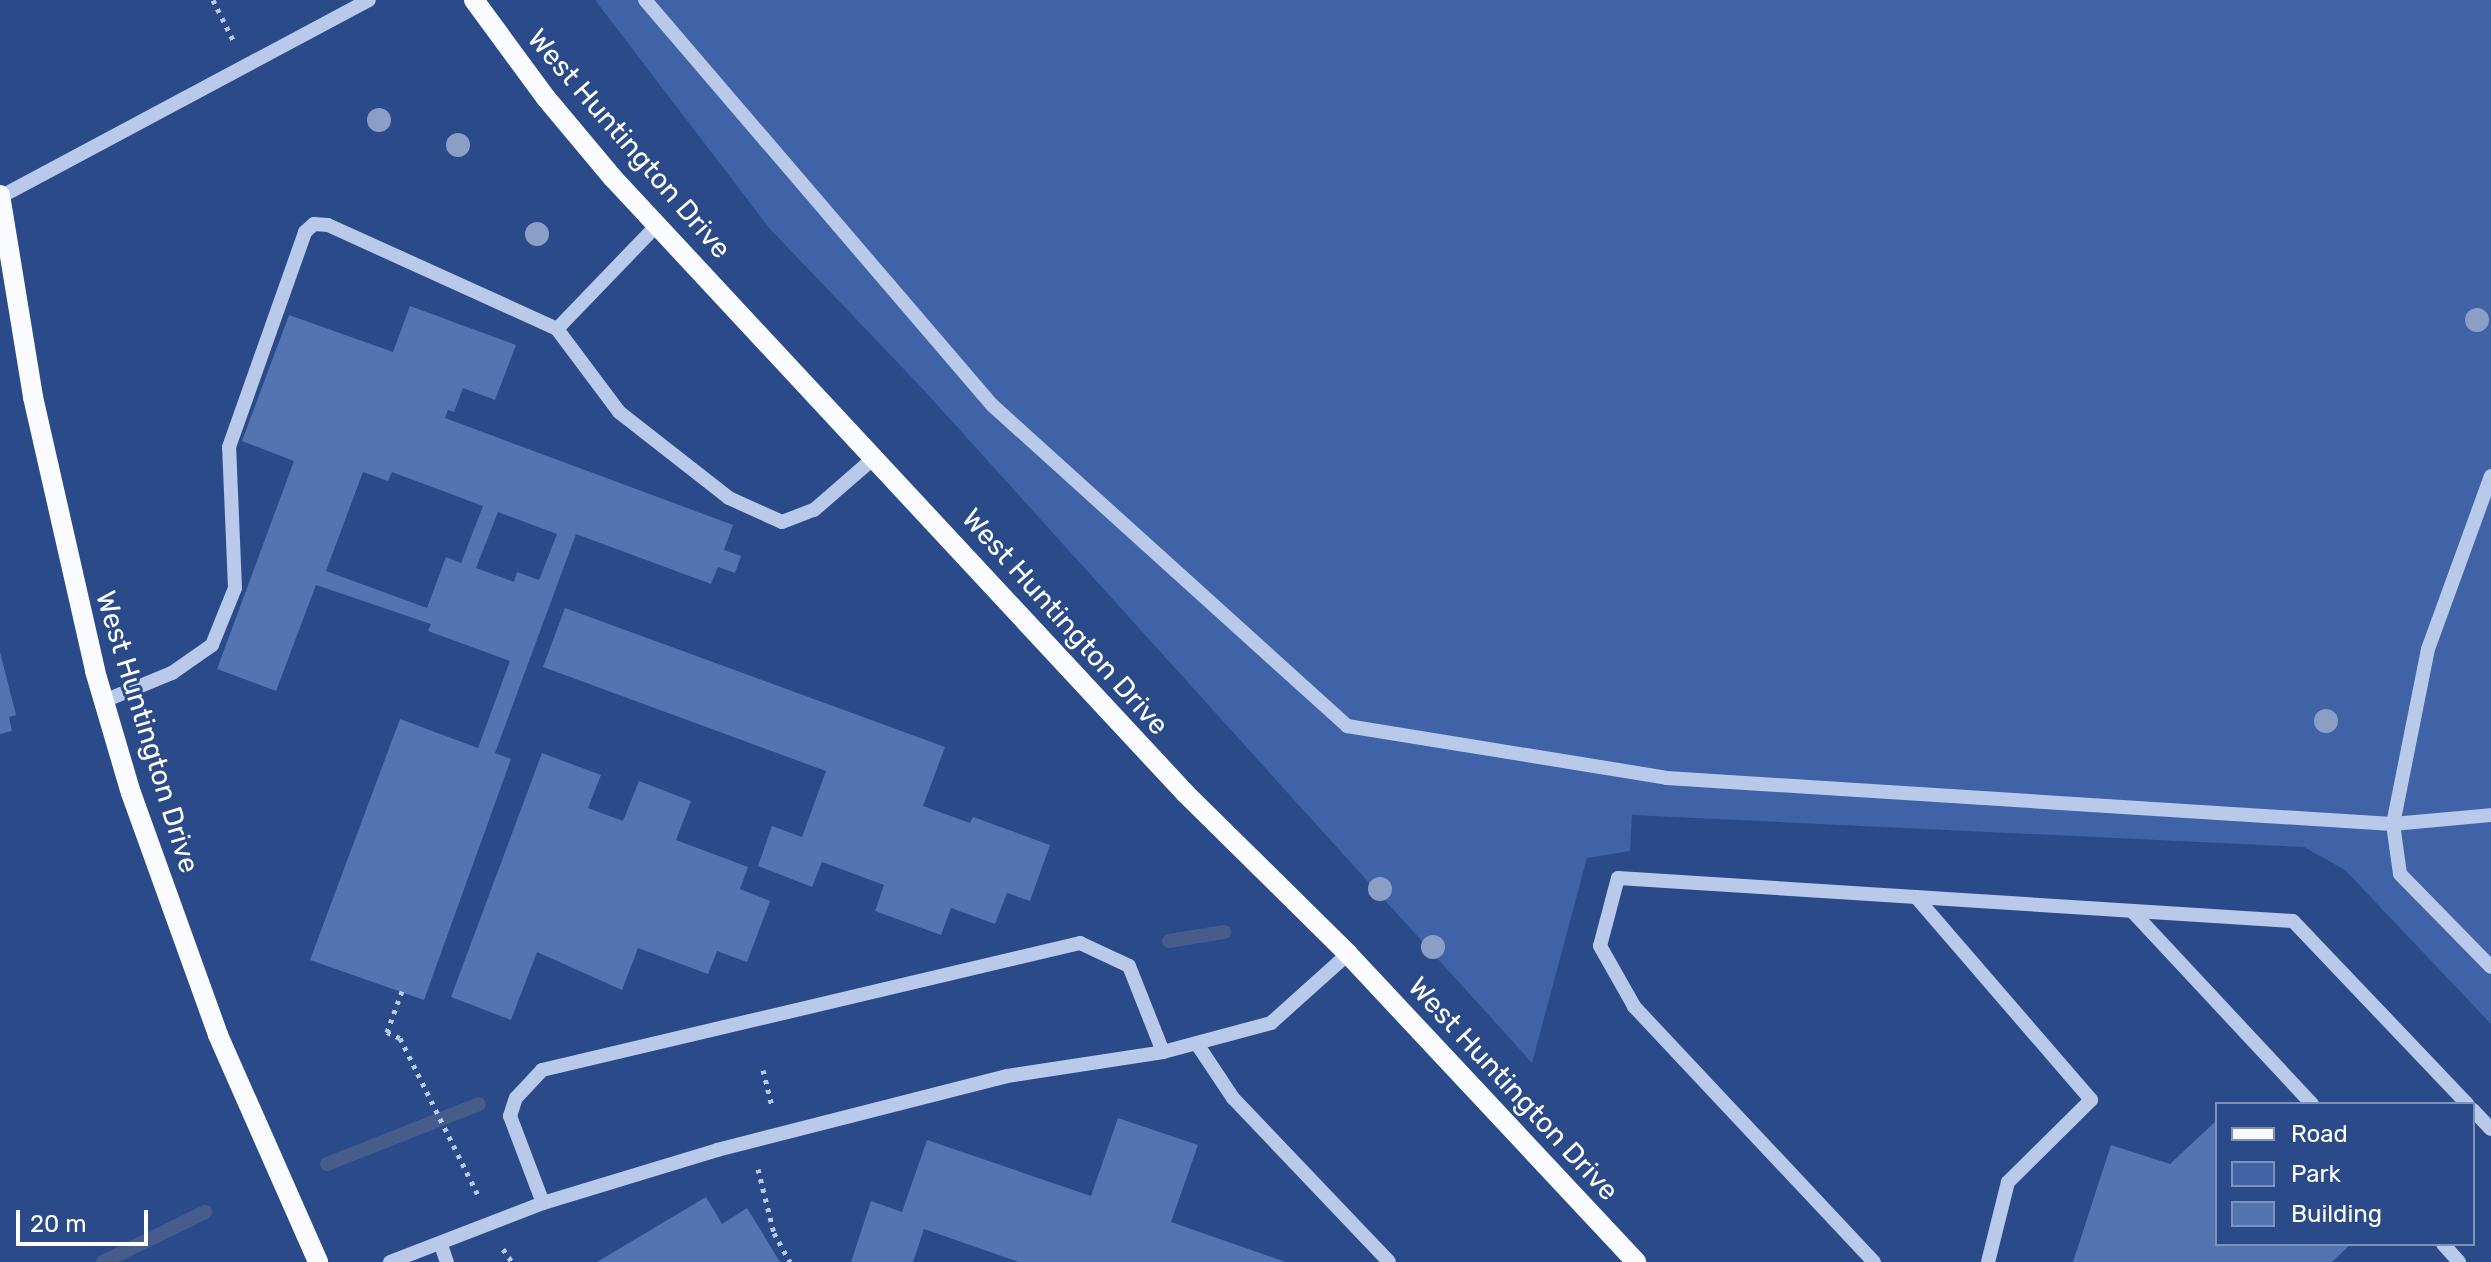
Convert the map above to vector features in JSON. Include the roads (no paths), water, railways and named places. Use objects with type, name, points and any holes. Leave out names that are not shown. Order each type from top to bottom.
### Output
[{"type":"main road","name":"West Huntington Drive","points":[[474,0],[546,98],[657,225],[1185,793],[1348,954],[1636,1262]]},
{"type":"main road","name":"West Huntington Drive","points":[[0,196],[7,297],[104,701],[218,1035],[318,1262]]},
{"type":"lane","points":[[0,196],[369,0]]},
{"type":"lane","points":[[645,0],[992,405],[1347,726],[1667,778],[2393,824],[2491,815]]},
{"type":"lane","points":[[104,701],[172,673],[212,645],[235,588],[229,447],[305,232],[314,224],[328,225],[557,329],[619,412],[729,498],[782,522],[814,510],[875,457]]},
{"type":"lane","points":[[557,329],[657,225]]},
{"type":"lane","points":[[2491,476],[2428,649],[2393,824],[2400,874],[2491,967]]},
{"type":"lane","points":[[1874,1262],[1634,1006],[1600,946],[1618,878],[2293,921],[2465,1102]]},
{"type":"lane","points":[[1916,897],[2091,1100],[2008,1182],[1988,1262]]},
{"type":"lane","points":[[2132,911],[2310,1102]]},
{"type":"lane","points":[[543,1203],[510,1116],[516,1098],[542,1070],[1080,943],[1129,966],[1163,1052]]},
{"type":"lane","points":[[390,1262],[441,1245],[543,1203],[717,1150],[1007,1076],[1163,1052],[1271,1023],[1348,954]]},
{"type":"lane","points":[[1197,1044],[1233,1098],[1389,1262]]},
{"type":"lane","points":[[2475,1112],[2491,1129]]},
{"type":"lane","points":[[441,1245],[447,1262]]},
{"type":"lane","points":[[2445,1246],[2459,1262]]},
{"type":"waterway","points":[[1169,941],[1224,932]]},
{"type":"waterway","points":[[327,1164],[479,1104]]},
{"type":"waterway","points":[[103,1262],[205,1212]]}]
